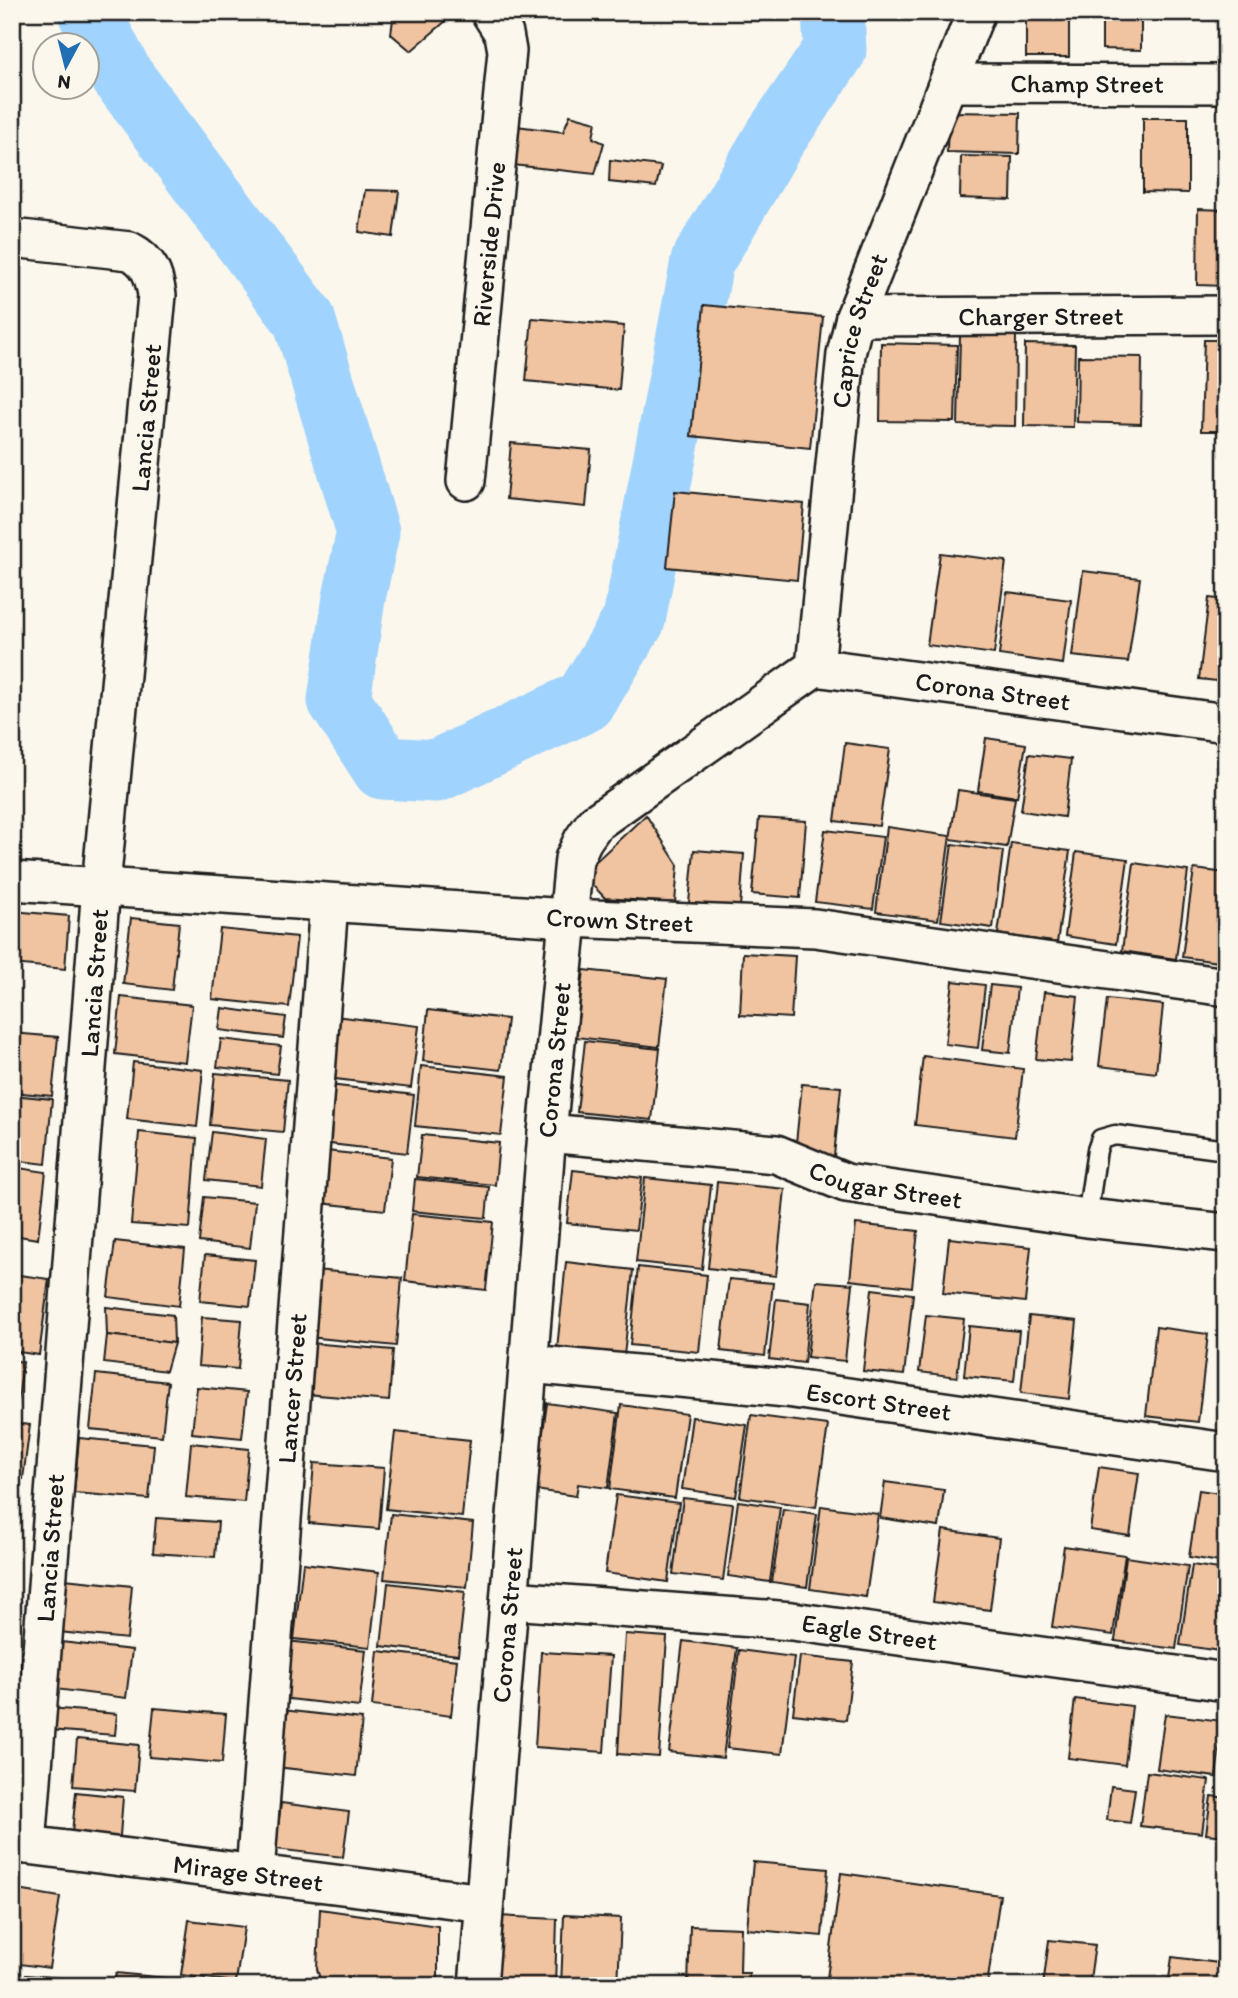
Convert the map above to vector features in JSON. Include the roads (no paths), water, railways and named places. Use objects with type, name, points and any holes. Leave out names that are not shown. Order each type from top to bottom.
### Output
[{"type":"street","name":"Riverside Drive","points":[[466,481],[507,51],[504,34],[490,12]]},
{"type":"street","name":"Caprice Street","points":[[815,667],[846,354],[855,317],[975,12]]},
{"type":"street","name":"Champ Street","points":[[949,83],[1226,84]]},
{"type":"street","name":"Lancia Street","points":[[12,238],[130,251],[141,257],[149,266],[155,278],[158,295],[101,886],[20,1844]]},
{"type":"street","name":"Charger Street","points":[[855,317],[1226,315]]},
{"type":"street","name":"Corona Street","points":[[478,1986],[547,1133],[574,859],[583,840],[595,823],[815,667],[1226,723]]},
{"type":"street","name":"Crown Street","points":[[12,881],[567,918],[815,928],[1226,987]]},
{"type":"street","name":"Lancer Street","points":[[256,1873],[329,903]]},
{"type":"street","name":"Cougar Street","points":[[547,1133],[776,1154],[846,1183],[1087,1218],[1226,1233]]},
{"type":"street","name":"Escort Street","points":[[529,1364],[786,1388],[1226,1452]]},
{"type":"street","name":"Eagle Street","points":[[511,1600],[792,1621],[1226,1682]]},
{"type":"street","name":"Mirage Street","points":[[20,1844],[484,1903]]},
{"type":"lane","points":[[1087,1218],[1101,1139],[1115,1135],[1226,1150]]},
{"type":"waterway","points":[[89,12],[122,76],[304,319],[368,532],[354,598],[339,700],[383,768],[436,771],[585,701],[634,620],[702,262],[773,141],[835,50],[833,12]]}]
